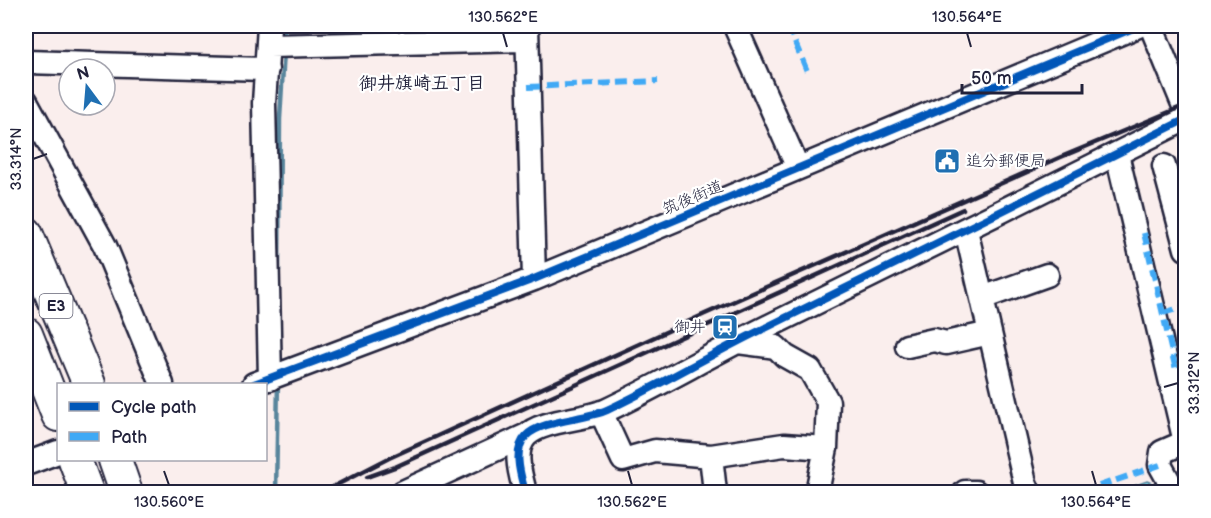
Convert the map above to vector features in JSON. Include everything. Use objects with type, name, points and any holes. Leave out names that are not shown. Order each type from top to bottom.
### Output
[{"type":"highway","name":"E3","points":[[26,233],[88,382]]},
{"type":"highway","name":"E3","points":[[26,334],[55,406]]},
{"type":"highway","points":[[76,461],[87,492]]},
{"type":"highway","points":[[116,461],[126,492]]},
{"type":"street","points":[[735,26],[798,168]]},
{"type":"street","name":"筑後街道","points":[[270,379],[534,279],[798,168],[1113,30],[1138,26]]},
{"type":"street","points":[[1150,26],[1185,111]]},
{"type":"street","points":[[270,379],[264,103],[269,36],[527,33],[534,279]]},
{"type":"street","points":[[26,62],[267,69]]},
{"type":"street","points":[[26,101],[105,246],[162,383]]},
{"type":"street","points":[[403,492],[545,426],[602,412],[1185,119]]},
{"type":"street","points":[[1117,154],[1185,442],[1162,452],[1160,465],[1175,492]]},
{"type":"street","points":[[1164,166],[1185,249]]},
{"type":"street","points":[[966,230],[1024,483],[1029,492]]},
{"type":"street","points":[[982,298],[1047,275]]},
{"type":"street","points":[[907,346],[934,340],[946,343],[990,333]]},
{"type":"street","points":[[738,342],[776,347],[785,356],[810,370],[828,402],[826,447],[817,492]]},
{"type":"street","points":[[602,412],[623,459],[655,451],[711,456],[784,445],[826,447]]},
{"type":"street","points":[[525,492],[519,467],[519,445],[527,435]]},
{"type":"street","points":[[26,464],[57,452]]},
{"type":"street","points":[[711,456],[715,492]]},
{"type":"street","points":[[965,492],[976,492]]},
{"type":"water","points":[[1147,481],[1160,486],[1164,492],[1116,492]]},
{"type":"waterway","points":[[284,26],[285,40]]},
{"type":"waterway","points":[[279,271],[280,119],[284,51]]},
{"type":"waterway","points":[[276,492],[278,381]]},
{"type":"railway","points":[[323,492],[389,458],[705,314],[1061,157],[1186,105]]},
{"type":"railway","points":[[367,477],[395,467],[963,209]]},
{"type":"marked path","points":[[788,26],[807,71]]},
{"type":"marked path","points":[[528,87],[658,81]]},
{"type":"marked path","points":[[1144,233],[1176,370],[1186,368]]},
{"type":"marked path","points":[[1163,313],[1186,306]]},
{"type":"marked path","points":[[1082,492],[1160,465]]},
{"type":"cycle path","points":[[257,383],[534,279],[1138,26]]},
{"type":"cycle path","points":[[525,492],[518,456],[522,442],[533,431],[552,423],[607,410],[751,335],[1186,119]]},
{"type":"place","name":"追分郵便局","points":[[947,161]]},
{"type":"place","name":"御井","points":[[725,327]]},
{"type":"district","name":"御井旗崎五丁目","points":[[422,83]]}]
